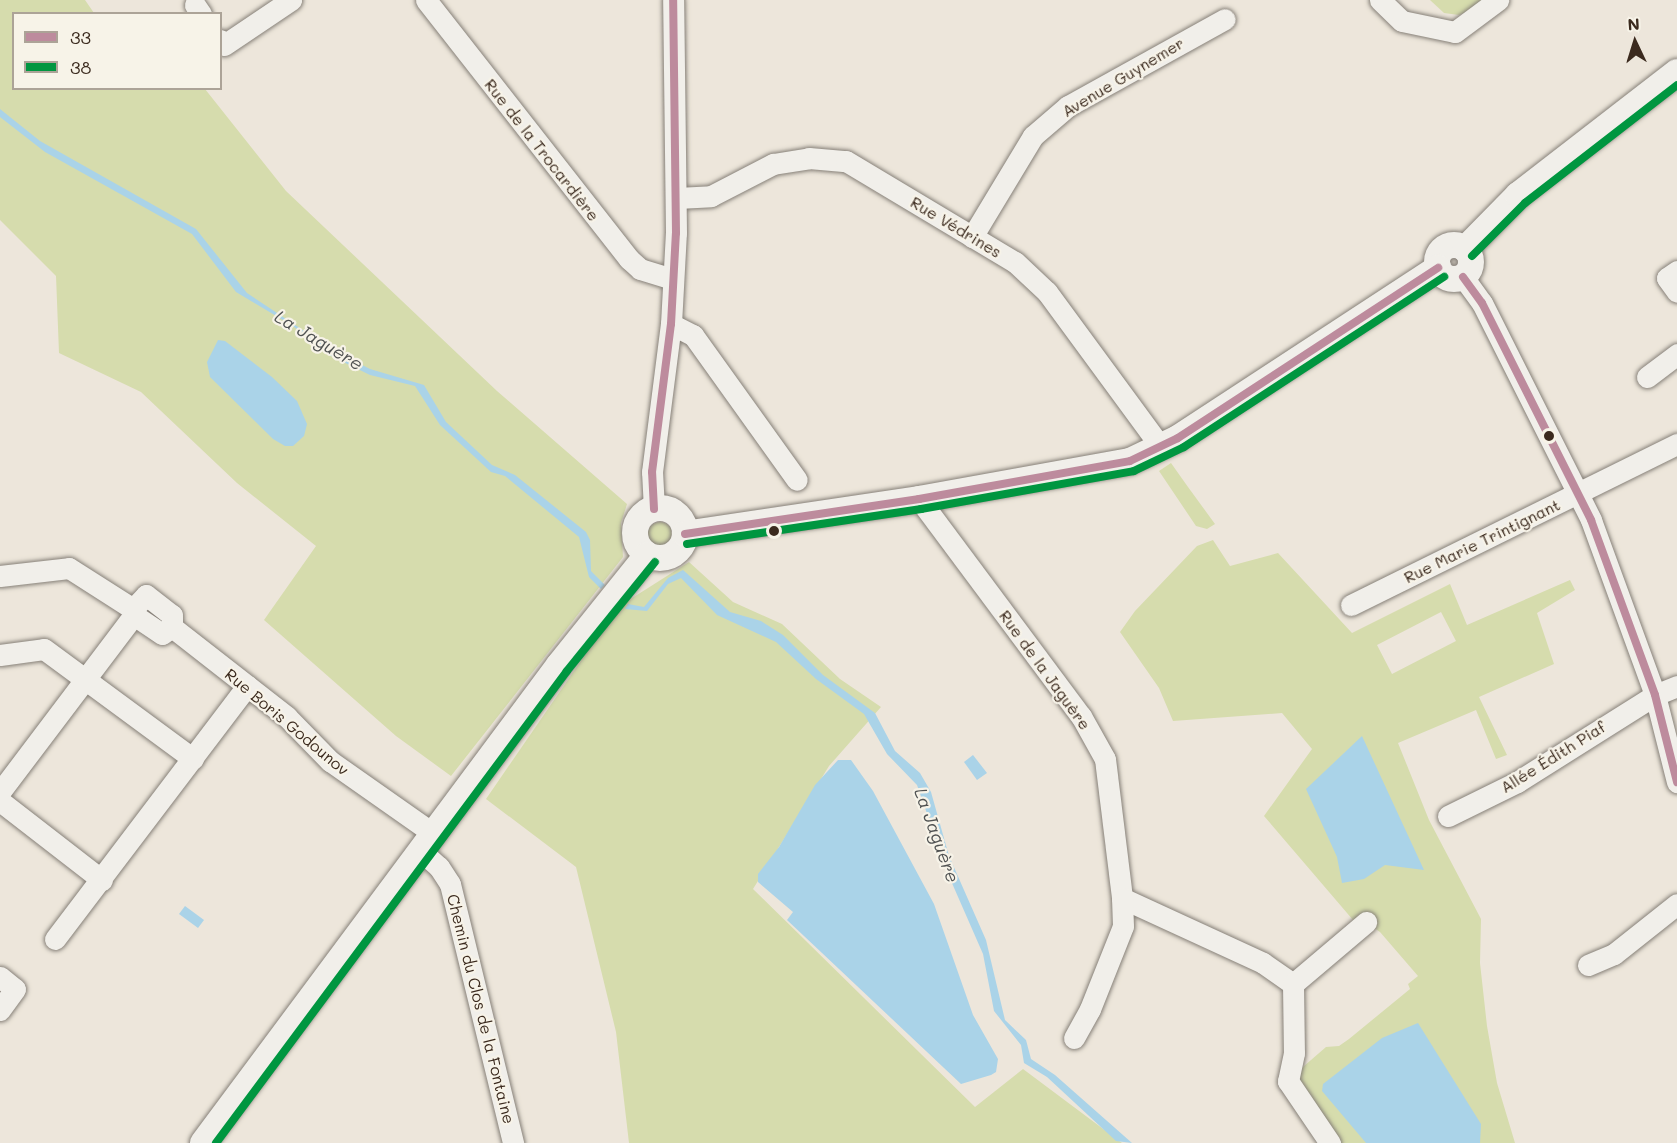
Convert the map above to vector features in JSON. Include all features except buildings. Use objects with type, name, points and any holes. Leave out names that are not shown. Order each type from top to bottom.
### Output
[{"type":"street","points":[[222,42],[224,45],[291,0]]},
{"type":"street","name":"Rue de la Trocardière","points":[[426,0],[629,259],[640,269],[674,279]]},
{"type":"street","points":[[654,509],[675,514],[685,534],[680,548],[669,557],[647,555],[636,542],[636,526],[654,509],[653,461],[671,324],[677,198],[673,0]]},
{"type":"street","points":[[1380,0],[1393,16],[1414,26],[1455,32],[1498,0]]},
{"type":"street","name":"Avenue Guynemer","points":[[972,237],[1033,136],[1068,106],[1225,19]]},
{"type":"street","points":[[1465,249],[1518,195],[1677,72]]},
{"type":"street","name":"Rue Védrines","points":[[677,198],[711,196],[773,164],[809,158],[846,161],[1015,262],[1047,292],[1161,447]]},
{"type":"street","points":[[685,534],[920,499],[1110,467],[1161,447],[1438,268],[1442,250],[1453,245],[1465,249],[1471,263],[1463,277]]},
{"type":"street","points":[[1438,268],[1449,278],[1463,277]]},
{"type":"street","points":[[1677,271],[1667,278],[1677,292]]},
{"type":"street","points":[[1463,277],[1482,303],[1578,494],[1655,695],[1677,782]]},
{"type":"street","points":[[671,324],[693,335],[797,480]]},
{"type":"street","points":[[1647,377],[1677,354]]},
{"type":"street","name":"Rue Marie Trintignant","points":[[1351,605],[1677,444]]},
{"type":"street","name":"Rue de la Jaguère","points":[[920,499],[1081,716],[1105,759],[1122,898],[1123,926],[1090,1009],[1074,1038]]},
{"type":"street","points":[[203,1143],[608,601],[647,555]]},
{"type":"street","points":[[0,576],[69,568],[133,612],[87,680],[0,792]]},
{"type":"street","name":"Rue Boris Godounov","points":[[133,612],[153,631],[162,634],[172,627],[287,717],[330,761],[427,843]]},
{"type":"street","points":[[0,655],[44,649],[193,759]]},
{"type":"street","points":[[55,939],[247,686]]},
{"type":"street","name":"Allée Édith Piaf","points":[[1448,816],[1517,782],[1655,695],[1677,686]]},
{"type":"street","points":[[0,801],[102,880]]},
{"type":"street","name":"Chemin du Clos de la Fontaine","points":[[427,843],[450,884],[513,1143]]},
{"type":"street","points":[[1122,898],[1263,963],[1293,984]]},
{"type":"street","points":[[1588,966],[1614,954],[1677,904]]},
{"type":"street","points":[[1293,984],[1366,922]]},
{"type":"street","points":[[0,977],[15,989],[0,1010]]},
{"type":"street","points":[[1293,984],[1294,1045],[1288,1082],[1330,1143]]},
{"type":"green space","points":[[0,0],[85,0],[93,12],[12,12],[12,90],[206,90],[286,191],[497,391],[627,504],[621,523],[623,557],[451,776],[396,736],[264,620],[316,546],[237,483],[141,392],[59,353],[56,276],[0,220]]},
{"type":"green space","points":[[1430,0],[1482,0],[1473,9],[1459,15],[1444,13]]},
{"type":"green space","points":[[1171,463],[1215,524],[1207,529],[1196,526],[1159,471]]},
{"type":"green space","points":[[660,522],[669,525],[672,534],[669,543],[660,546],[651,543],[648,534],[651,525]]},
{"type":"green space","points":[[1213,540],[1230,566],[1278,553],[1352,633],[1450,584],[1467,625],[1570,580],[1575,590],[1537,613],[1554,664],[1479,697],[1507,755],[1496,759],[1476,710],[1398,743],[1429,820],[1481,919],[1480,963],[1487,1026],[1497,1083],[1515,1143],[1339,1143],[1321,1120],[1296,1073],[1326,1047],[1339,1046],[1349,1039],[1410,989],[1408,984],[1418,976],[1380,932],[1361,919],[1353,920],[1264,816],[1312,749],[1282,713],[1173,721],[1159,688],[1120,632],[1135,611],[1197,546]],"holes":[[[1441,612],[1456,641],[1392,674],[1377,645]]]},
{"type":"green space","points":[[689,562],[733,602],[782,624],[840,679],[881,707],[829,766],[753,889],[975,1107],[1023,1069],[1122,1143],[629,1143],[616,1032],[576,867],[486,799],[618,607]]},
{"type":"water","points":[[0,109],[40,141],[196,229],[247,293],[333,350],[370,369],[424,385],[446,422],[492,465],[515,475],[586,532],[590,540],[591,571],[605,585],[601,589],[589,577],[579,537],[505,476],[491,472],[440,425],[415,386],[370,375],[327,354],[293,326],[236,292],[192,234],[45,152],[0,117]]},
{"type":"water","points":[[218,340],[225,341],[272,377],[297,401],[307,424],[304,436],[293,446],[285,446],[273,439],[210,377],[207,362]]},
{"type":"water","name":"La Jaguère","points":[[683,570],[730,612],[761,621],[783,635],[823,675],[875,713],[895,751],[920,773],[931,792],[949,856],[986,940],[1005,1020],[1026,1040],[1031,1059],[1055,1075],[1132,1143],[1116,1141],[1047,1077],[1024,1063],[1021,1045],[994,1011],[983,954],[948,874],[917,785],[887,754],[864,714],[816,679],[776,642],[717,615],[681,578],[668,584],[647,611],[625,609],[628,604],[644,607],[668,578]]},
{"type":"water","points":[[1362,736],[1424,870],[1385,865],[1364,879],[1342,883],[1337,857],[1306,789]]},
{"type":"water","points":[[973,755],[987,773],[977,780],[964,762]]},
{"type":"water","points":[[838,760],[851,760],[873,791],[934,904],[973,1015],[998,1059],[996,1072],[991,1075],[961,1084],[787,920],[793,912],[758,882],[758,874],[779,847],[815,785]]},
{"type":"water","points":[[185,906],[204,920],[198,928],[179,914]]},
{"type":"water","points":[[1418,1023],[1481,1124],[1480,1143],[1366,1143],[1322,1091],[1323,1084],[1382,1038]]},
{"type":"transit line","name":"33","points":[[654,509],[652,472],[671,324],[676,233],[673,0]]},
{"type":"transit line","name":"38","points":[[1472,256],[1525,203],[1677,85]]},
{"type":"transit line","name":"33","points":[[685,534],[919,499],[1130,461],[1178,438],[1438,268]]},
{"type":"transit line","name":"38","points":[[687,544],[921,509],[1134,471],[1184,447],[1444,277]]},
{"type":"transit line","name":"33","points":[[1463,277],[1482,303],[1591,520],[1655,695],[1677,782]]},
{"type":"transit line","name":"38","points":[[216,1143],[567,671],[655,562]]}]
